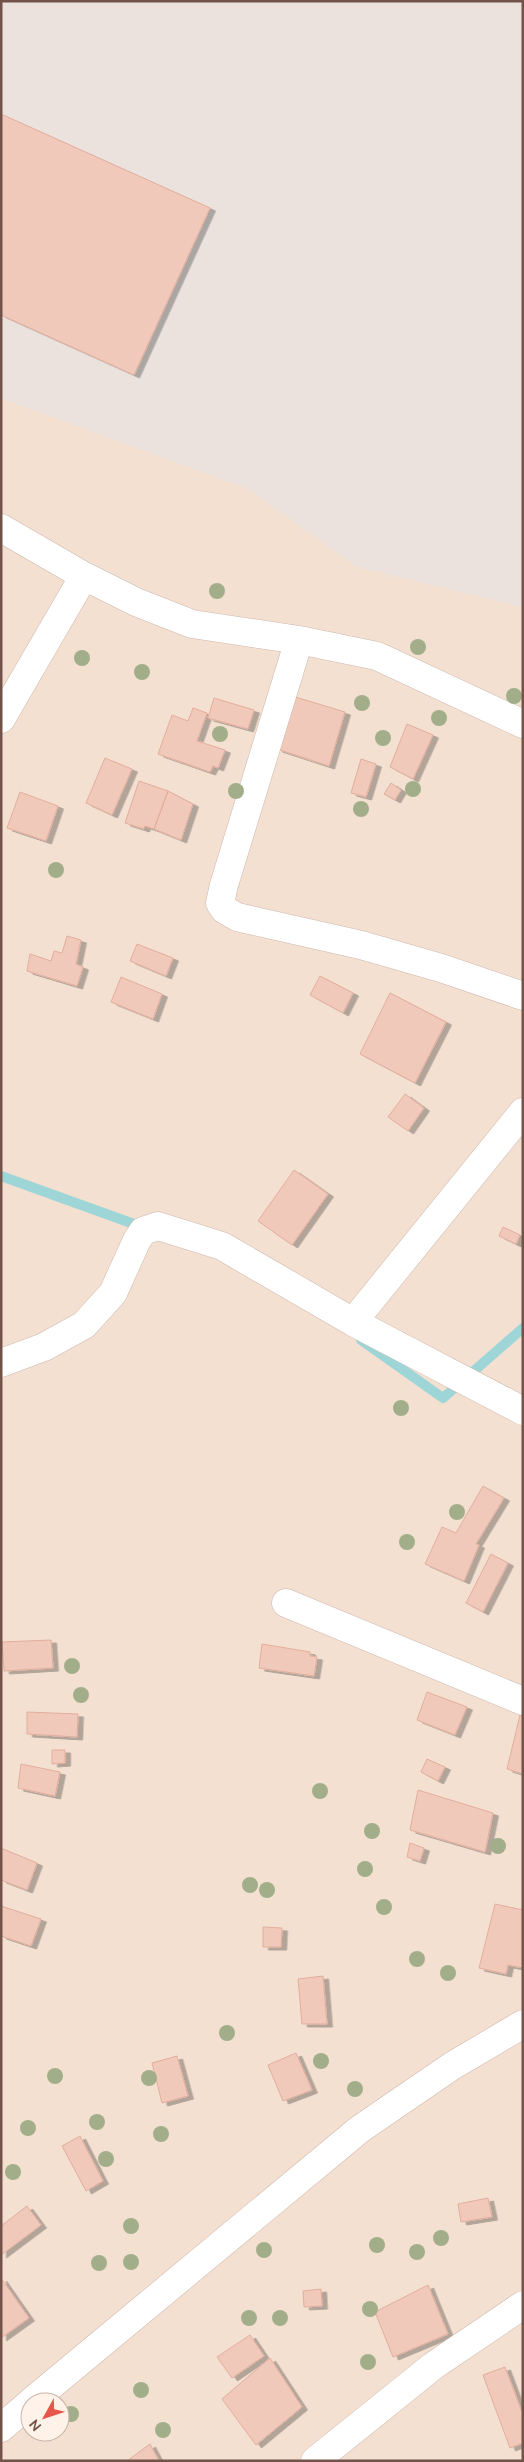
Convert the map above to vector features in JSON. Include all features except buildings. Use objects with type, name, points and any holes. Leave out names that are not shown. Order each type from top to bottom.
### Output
[{"type":"street","points":[[1,528],[84,576],[136,602],[192,624],[299,640],[377,656],[523,724]]},
{"type":"street","points":[[1,719],[84,576]]},
{"type":"street","points":[[299,640],[220,903],[225,910],[237,917],[361,945],[432,965],[523,996]]},
{"type":"street","points":[[353,1322],[523,1112]]},
{"type":"street","points":[[1,1363],[44,1347],[84,1325],[113,1293],[137,1240],[143,1232],[158,1226],[222,1246],[353,1322],[523,1411]]},
{"type":"street","points":[[286,1603],[523,1700]]},
{"type":"street","points":[[42,2392],[360,2129],[452,2066],[523,2024]]},
{"type":"street","points":[[315,2461],[433,2366],[523,2305]]},
{"type":"street","points":[[1,2428],[20,2411]]},
{"type":"shaded area","points":[[1,1],[523,1],[523,2461],[1,2461]]},
{"type":"shaded area","points":[[1,1],[523,1],[523,607],[357,567],[248,489],[1,398]]},
{"type":"waterway","points":[[1,1176],[145,1228]]},
{"type":"waterway","points":[[361,1340],[443,1398],[523,1328]]}]
